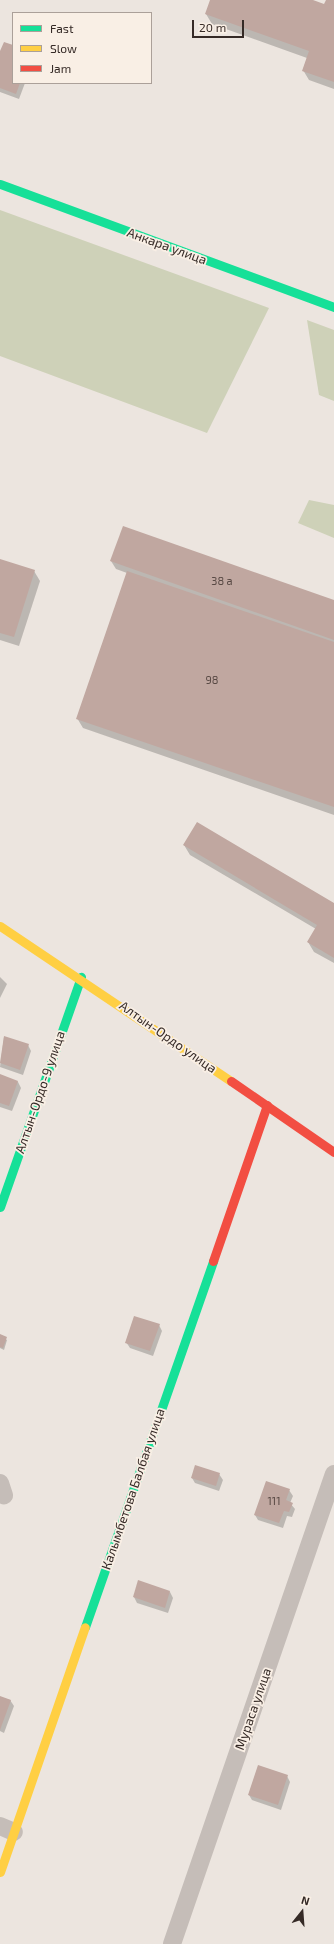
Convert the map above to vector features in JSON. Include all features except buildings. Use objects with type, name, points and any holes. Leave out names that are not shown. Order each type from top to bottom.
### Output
[{"type":"street","name":"Анкара улица","points":[[0,184],[334,307]]},
{"type":"street","name":"Алтын-Ордо улица","points":[[0,926],[81,977],[334,1152]]},
{"type":"street","name":"Алтын-Ордо-9 улица","points":[[0,1207],[81,977]]},
{"type":"street","name":"Калымбетова Балбая улица","points":[[0,1872],[7,1829],[267,1105]]},
{"type":"street","name":"Мураса улица","points":[[172,1944],[334,1474]]},
{"type":"green space","points":[[0,210],[269,308],[207,433],[0,356]]},
{"type":"green space","points":[[307,320],[334,330],[334,401],[319,395]]},
{"type":"green space","points":[[309,500],[334,505],[334,538],[298,523]]},
{"type":"traffic: fast","points":[[0,184],[334,307]]},
{"type":"traffic: fast","points":[[0,1207],[81,977]]},
{"type":"traffic: fast","points":[[85,1627],[213,1261]]},
{"type":"traffic: slow","points":[[0,926],[231,1081]]},
{"type":"traffic: slow","points":[[0,1872],[85,1627]]},
{"type":"traffic: jam","points":[[231,1081],[334,1152]]},
{"type":"traffic: jam","points":[[213,1261],[267,1105]]}]
